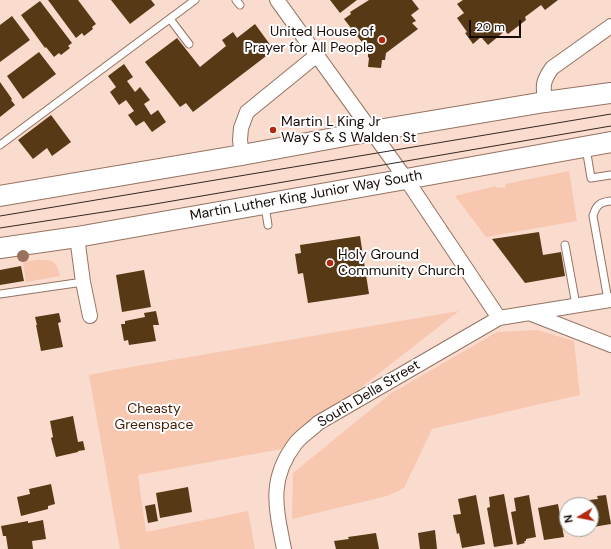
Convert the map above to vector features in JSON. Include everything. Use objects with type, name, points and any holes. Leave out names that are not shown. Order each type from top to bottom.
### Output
[{"type":"main road","points":[[0,196],[242,155],[372,131],[545,102],[611,93]]},
{"type":"main road","name":"Martin Luther King Junior Way South","points":[[0,248],[265,204],[611,142]]},
{"type":"street","points":[[279,1],[406,179],[499,318]]},
{"type":"street","points":[[545,102],[543,86],[546,77],[552,68],[611,26]]},
{"type":"street","points":[[242,155],[240,140],[241,128],[247,112],[317,55]]},
{"type":"street","points":[[77,236],[83,282],[90,316]]},
{"type":"street","name":"South Della Street","points":[[284,549],[277,514],[275,490],[281,467],[296,443],[318,423],[499,318],[528,312],[609,300]]},
{"type":"street","points":[[528,312],[611,345]]},
{"type":"lane","points":[[0,145],[195,0]]},
{"type":"lane","points":[[170,19],[189,44]]},
{"type":"lane","points":[[586,146],[591,178],[611,175]]},
{"type":"lane","points":[[609,300],[593,216],[594,211],[600,204],[611,201]]},
{"type":"lane","points":[[265,204],[268,225]]},
{"type":"lane","points":[[565,245],[576,305]]},
{"type":"lane","points":[[0,294],[83,282]]},
{"type":"green space","points":[[569,171],[577,221],[486,237],[455,196],[496,186],[497,188],[506,187],[505,184]]},
{"type":"green space","points":[[49,260],[55,264],[60,276],[26,282],[23,262]]},
{"type":"green space","name":"Cheasty Greenspace","points":[[459,311],[282,449],[138,475],[146,532],[248,511],[255,549],[120,549],[89,375]]},
{"type":"green space","points":[[537,330],[574,341],[580,395],[432,429],[404,488],[387,496],[292,519],[293,473],[390,394],[497,332]]},
{"type":"building","points":[[48,0],[78,0],[96,24],[92,27],[93,29],[84,36],[82,33],[76,38]]},
{"type":"building","points":[[111,0],[151,0],[155,5],[130,24]]},
{"type":"building","points":[[330,0],[357,0],[340,13]]},
{"type":"building","name":"United House of Prayer for All People","points":[[369,0],[412,0],[419,9],[411,15],[416,21],[412,23],[418,29],[386,53],[385,60],[382,60],[381,68],[368,67],[368,50],[344,19],[351,14],[350,12]]},
{"type":"building","points":[[463,0],[558,0],[545,10],[541,5],[525,17],[526,20],[508,34],[505,31],[488,45],[481,37],[473,44],[465,33],[467,32],[457,18],[464,13],[457,4]]},
{"type":"building","points":[[40,1],[72,43],[68,46],[70,48],[61,55],[59,53],[54,57],[46,47],[45,48],[21,15]]},
{"type":"building","points":[[12,16],[30,40],[0,62],[0,25]]},
{"type":"building","points":[[255,24],[274,50],[193,112],[186,103],[180,107],[145,62],[177,38],[200,67],[226,46],[222,40],[233,32],[237,38]]},
{"type":"building","points":[[39,52],[56,74],[23,99],[7,76]]},
{"type":"building","points":[[124,64],[133,77],[127,81],[135,92],[140,87],[150,100],[144,104],[151,115],[158,110],[166,122],[152,132],[144,121],[136,126],[128,115],[134,111],[126,100],[119,105],[110,92],[116,87],[108,76]]},
{"type":"building","points":[[0,82],[15,105],[0,117]]},
{"type":"building","points":[[51,115],[71,142],[52,156],[47,148],[33,159],[18,140]]},
{"type":"building","points":[[539,232],[543,255],[561,252],[565,276],[525,283],[492,239]]},
{"type":"building","name":"Holy Ground Community Church","points":[[360,236],[369,294],[308,303],[303,273],[298,274],[295,254],[301,253],[300,245]]},
{"type":"building","points":[[21,266],[24,281],[0,285],[0,270]]},
{"type":"building","points":[[144,270],[151,307],[122,312],[116,275]]},
{"type":"building","points":[[156,311],[159,325],[153,325],[156,341],[129,345],[128,340],[124,341],[121,324],[125,324],[125,321],[145,317],[144,313]]},
{"type":"building","points":[[59,313],[61,322],[58,323],[63,347],[41,351],[35,317]]},
{"type":"building","points":[[73,416],[78,442],[83,441],[85,450],[56,457],[51,438],[53,437],[50,421]]},
{"type":"building","points":[[51,484],[55,504],[48,506],[48,509],[21,516],[17,497],[30,494],[29,489]]},
{"type":"building","points":[[188,487],[192,512],[160,518],[156,493]]},
{"type":"building","points":[[504,494],[513,544],[494,547],[487,508],[490,507],[489,497]]},
{"type":"building","points":[[476,495],[485,544],[462,548],[453,515],[461,514],[458,499]]},
{"type":"building","points":[[529,495],[536,537],[526,539],[526,541],[524,541],[525,543],[517,545],[511,512],[516,511],[514,498]]},
{"type":"building","points":[[606,495],[611,524],[599,526],[599,497],[597,496]]},
{"type":"building","points":[[155,504],[158,521],[148,523],[145,506]]},
{"type":"building","points":[[558,504],[559,537],[564,537],[544,540],[538,508]]},
{"type":"building","points":[[43,520],[46,539],[32,541],[33,549],[8,549],[6,536],[3,536],[1,526]]},
{"type":"building","points":[[435,530],[437,549],[420,549],[418,533]]},
{"type":"building","points":[[376,533],[379,549],[336,549],[334,541],[349,539],[348,537]]},
{"type":"tram line","points":[[0,216],[611,114]]},
{"type":"tram line","points":[[0,228],[149,205],[611,126]]},
{"type":"place","name":"United House of Prayer for All People","points":[[382,40]]},
{"type":"place","name":"Martin L King Jr Way S & S Walden St","points":[[273,130]]},
{"type":"place","name":"Holy Ground Community Church","points":[[330,263]]}]
